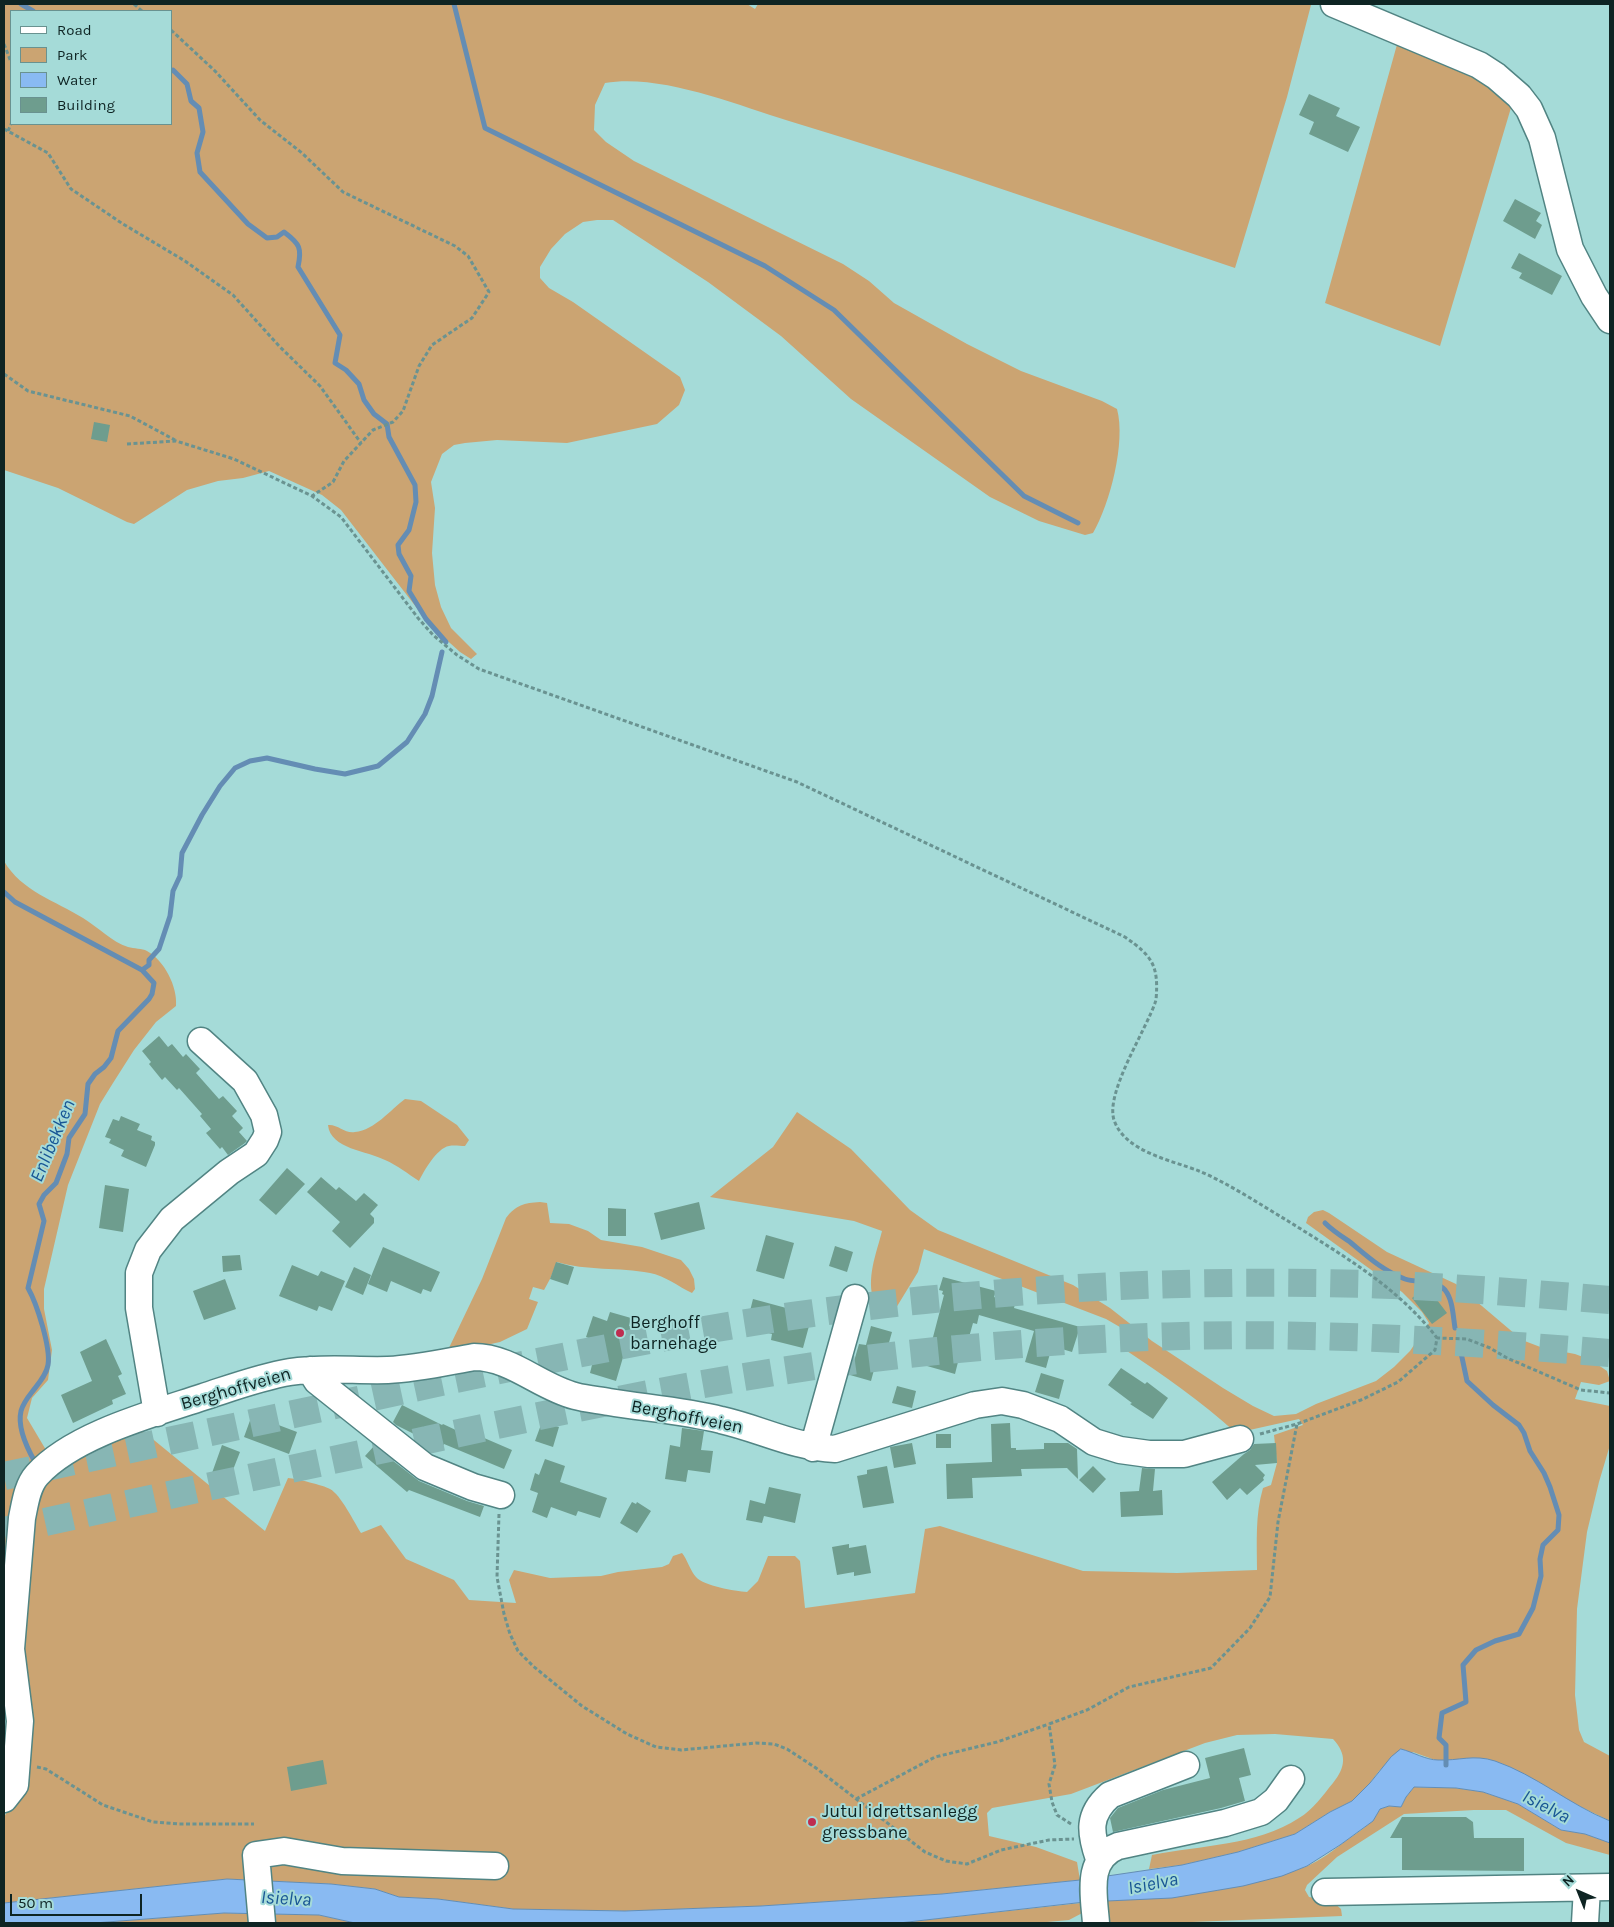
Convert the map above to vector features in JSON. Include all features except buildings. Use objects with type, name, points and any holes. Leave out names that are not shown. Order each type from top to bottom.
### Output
[{"type":"street","points":[[1334,4],[1479,65],[1496,76],[1519,96],[1529,109],[1542,138],[1570,249],[1594,296],[1610,320]]},
{"type":"street","name":"Berghoffveien","points":[[157,1413],[139,1308],[139,1274],[148,1250],[172,1219],[229,1172],[256,1154],[268,1132],[264,1115],[245,1081],[201,1041]]},
{"type":"street","points":[[813,1448],[855,1298]]},
{"type":"street","name":"Berghoffveien","points":[[4,1799],[15,1785],[20,1721],[11,1649],[22,1518],[26,1497],[35,1477],[58,1455],[87,1439],[251,1381],[289,1372],[325,1368],[389,1370],[474,1357],[488,1357],[502,1361],[574,1396],[722,1420],[788,1442],[813,1448],[835,1449],[975,1405],[1002,1401],[1023,1405],[1060,1419],[1094,1442],[1120,1450],[1149,1454],[1184,1454],[1240,1439]]},
{"type":"street","points":[[310,1370],[317,1381],[426,1467],[473,1487],[501,1495]]},
{"type":"street","points":[[4,1728],[17,1759]]},
{"type":"street","points":[[1095,1913],[1095,1857],[1092,1823],[1096,1808],[1110,1795],[1186,1765]]},
{"type":"street","points":[[1095,1857],[1118,1846],[1225,1823],[1261,1812],[1276,1800],[1291,1779]]},
{"type":"street","points":[[262,1923],[256,1855],[284,1851],[342,1861],[495,1866]]},
{"type":"street","points":[[1325,1892],[1599,1887],[1584,1923]]},
{"type":"path","points":[[172,31],[215,72],[260,120],[302,153],[343,192],[455,246],[468,256],[490,292],[472,318],[432,344],[419,366],[403,411],[393,422],[373,430],[344,461],[333,482],[312,496]]},
{"type":"path","points":[[4,44],[10,59]]},
{"type":"path","points":[[8,131],[11,125]]},
{"type":"path","points":[[4,129],[48,154],[71,189],[123,224],[185,261],[233,295],[279,346],[320,386],[361,443]]},
{"type":"path","points":[[4,374],[28,391],[130,416],[176,440],[234,459],[312,496],[341,517],[433,635],[457,655],[479,669],[797,782],[1125,937],[1141,948],[1154,962],[1157,985],[1156,1000],[1116,1089],[1112,1105],[1114,1119],[1125,1137],[1141,1149],[1202,1172],[1265,1207],[1356,1263],[1401,1298],[1437,1338],[1435,1350],[1398,1382],[1361,1400],[1297,1424],[1240,1439]]},
{"type":"path","points":[[127,444],[176,440]]},
{"type":"path","points":[[1437,1338],[1467,1339],[1581,1390],[1610,1393]]},
{"type":"path","points":[[856,1799],[935,1757],[997,1742],[1049,1724],[1087,1710],[1129,1687],[1211,1668],[1250,1628],[1270,1597],[1278,1522],[1297,1424]]},
{"type":"path","points":[[501,1495],[497,1530],[497,1577],[504,1614],[518,1651],[533,1666],[582,1706],[627,1734],[656,1747],[681,1750],[756,1743],[774,1744],[787,1749],[816,1768],[925,1852],[946,1861],[967,1864],[1001,1850],[1049,1840],[1095,1857]]},
{"type":"path","points":[[1049,1724],[1056,1766],[1049,1784],[1052,1802],[1057,1815],[1095,1857]]},
{"type":"path","points":[[17,1759],[46,1769],[103,1805],[153,1822],[254,1824]]},
{"type":"green space","points":[[4,4],[747,4],[755,9],[758,4],[1311,5],[1287,97],[1235,268],[957,174],[697,92],[650,83],[627,81],[605,83],[595,105],[594,130],[606,142],[634,161],[843,264],[869,281],[894,303],[967,344],[1021,371],[1102,401],[1117,409],[1119,438],[1115,473],[1105,506],[1093,533],[1085,535],[1039,521],[990,497],[851,399],[781,336],[708,282],[613,220],[583,222],[565,234],[551,249],[540,267],[540,278],[549,288],[573,302],[680,377],[685,390],[679,405],[657,424],[567,443],[497,440],[465,443],[454,445],[442,454],[431,482],[435,508],[432,553],[435,585],[441,607],[451,628],[477,654],[471,659],[460,652],[430,625],[341,510],[322,495],[269,471],[243,478],[218,481],[187,490],[134,524],[58,488],[4,470]]},
{"type":"green space","points":[[1398,41],[1490,80],[1513,101],[1440,346],[1325,303]]},
{"type":"green space","points":[[4,861],[11,871],[29,888],[83,918],[116,942],[128,947],[145,950],[153,955],[169,975],[176,999],[176,1006],[156,1022],[134,1050],[100,1104],[68,1185],[44,1289],[44,1309],[52,1350],[48,1380],[32,1398],[27,1418],[46,1450],[43,1455],[8,1722],[4,1710]]},
{"type":"green space","points":[[405,1099],[421,1101],[457,1125],[469,1140],[465,1146],[449,1146],[440,1151],[431,1160],[419,1181],[389,1162],[342,1144],[330,1133],[328,1125],[351,1132],[369,1128]]},
{"type":"green space","points":[[797,1112],[851,1149],[910,1210],[938,1230],[1073,1285],[1110,1308],[1152,1341],[1223,1388],[1274,1416],[1296,1414],[1316,1404],[1376,1381],[1410,1351],[1429,1323],[1422,1312],[1402,1292],[1306,1223],[1308,1217],[1314,1212],[1323,1210],[1387,1252],[1456,1284],[1522,1340],[1543,1348],[1575,1354],[1591,1360],[1607,1371],[1610,1381],[1599,1385],[1581,1382],[1575,1399],[1610,1406],[1610,1445],[1587,1532],[1577,1609],[1575,1695],[1579,1730],[1584,1742],[1610,1756],[1610,1821],[1567,1800],[1530,1778],[1447,1760],[1435,1760],[1413,1752],[1379,1771],[1352,1801],[1330,1812],[1295,1834],[1238,1852],[1182,1865],[1149,1869],[1152,1855],[1247,1839],[1282,1827],[1304,1815],[1313,1807],[1337,1777],[1342,1766],[1343,1755],[1333,1739],[1275,1734],[1237,1735],[1205,1743],[1071,1794],[992,1808],[987,1813],[989,1836],[1036,1847],[1077,1862],[1080,1880],[942,1894],[761,1906],[625,1911],[513,1909],[438,1899],[399,1897],[375,1889],[331,1884],[227,1879],[4,1903],[4,1817],[15,1799],[23,1598],[41,1479],[138,1427],[265,1531],[288,1478],[310,1482],[330,1489],[343,1503],[361,1533],[381,1525],[406,1559],[454,1580],[469,1600],[516,1603],[509,1580],[514,1570],[550,1578],[601,1576],[662,1567],[669,1564],[673,1556],[682,1553],[694,1575],[700,1580],[720,1588],[747,1592],[758,1581],[768,1556],[795,1556],[800,1561],[805,1608],[915,1593],[925,1529],[940,1526],[1083,1571],[1177,1573],[1257,1570],[1257,1529],[1260,1498],[1263,1488],[1271,1485],[1277,1463],[1274,1435],[1303,1425],[1299,1419],[1236,1433],[1195,1399],[1124,1349],[1132,1334],[1106,1319],[924,1249],[918,1272],[896,1308],[874,1302],[871,1275],[882,1231],[854,1221],[710,1197],[773,1147]]},
{"type":"green space","points":[[540,1202],[547,1203],[550,1223],[569,1224],[588,1231],[601,1240],[642,1247],[681,1260],[689,1269],[694,1279],[695,1289],[692,1293],[650,1273],[579,1267],[557,1262],[544,1290],[533,1287],[529,1299],[538,1302],[527,1329],[500,1342],[468,1349],[448,1350],[482,1279],[506,1218],[513,1210],[521,1206]]},
{"type":"green space","points":[[1414,1787],[1456,1788],[1483,1792],[1518,1804],[1561,1830],[1585,1834],[1610,1843],[1610,1855],[1566,1843],[1506,1810],[1404,1814],[1337,1857],[1307,1885],[1305,1890],[1309,1897],[1333,1902],[1341,1909],[1342,1916],[1167,1923],[1114,1923],[1108,1921],[1100,1901],[1178,1896],[1229,1888],[1280,1876],[1305,1867],[1322,1858],[1361,1830],[1373,1819],[1380,1809],[1389,1806],[1401,1807]]},
{"type":"green space","points":[[1090,1902],[1088,1910],[1069,1920],[1036,1923],[899,1923]]},
{"type":"green space","points":[[224,1913],[319,1915],[355,1923],[94,1923]]},
{"type":"water","name":"Isielva","points":[[1401,1749],[1433,1760],[1480,1758],[1510,1767],[1610,1821],[1610,1843],[1585,1834],[1561,1830],[1518,1804],[1483,1792],[1456,1788],[1414,1787],[1401,1807],[1389,1806],[1380,1809],[1373,1821],[1307,1866],[1282,1876],[1243,1886],[1172,1898],[1085,1902],[899,1923],[355,1923],[319,1915],[224,1913],[94,1923],[4,1923],[4,1903],[227,1879],[331,1884],[375,1889],[399,1897],[438,1899],[513,1909],[625,1911],[761,1906],[942,1894],[1080,1880],[1182,1865],[1238,1852],[1295,1834],[1330,1812],[1352,1801],[1370,1783],[1391,1757]]},
{"type":"waterway","points":[[21,4],[31,10]]},
{"type":"waterway","points":[[454,4],[485,128],[765,266],[834,310],[1024,496],[1078,523]]},
{"type":"waterway","points":[[172,70],[187,84],[191,101],[199,108],[203,132],[197,153],[200,172],[248,224],[267,238],[277,237],[284,232],[297,243],[300,251],[298,267],[340,335],[335,363],[346,370],[359,384],[364,400],[374,414],[387,424],[389,437],[415,485],[416,502],[409,530],[398,545],[399,554],[411,576],[409,591],[426,619],[446,642]]},
{"type":"waterway","points":[[142,970],[149,965],[149,960],[159,949],[170,916],[173,891],[180,876],[182,853],[220,786],[235,768],[250,761],[267,758],[345,774],[378,766],[407,742],[425,714],[432,696],[442,652]]},
{"type":"waterway","name":"Enlibekken","points":[[4,892],[15,902],[142,970],[154,983],[149,999],[118,1031],[111,1058],[88,1084],[85,1114],[69,1138],[67,1154],[56,1183],[44,1195],[39,1204],[44,1221],[28,1288],[42,1326],[47,1348],[48,1365],[44,1376],[24,1403],[20,1417],[24,1438],[35,1462]]},
{"type":"waterway","points":[[1325,1223],[1390,1272],[1405,1279],[1432,1283],[1445,1290],[1450,1298],[1455,1328]]},
{"type":"waterway","points":[[1446,1765],[1446,1745],[1439,1738],[1442,1713],[1466,1702],[1463,1665],[1476,1650],[1495,1641],[1519,1634],[1533,1608],[1541,1576],[1540,1559],[1543,1545],[1558,1530],[1559,1515],[1550,1487],[1544,1473],[1530,1451],[1524,1433],[1519,1425],[1493,1405],[1467,1381],[1460,1348]]},
{"type":"tunnel","points":[[4,1476],[427,1385],[643,1341],[752,1322],[861,1307],[974,1295],[1202,1283],[1354,1284],[1427,1287],[1610,1300]]},
{"type":"tunnel","points":[[4,1531],[625,1399],[757,1375],[891,1356],[1045,1342],[1221,1335],[1384,1338],[1610,1353]]},
{"type":"place","name":"Berghoff barnehage","points":[[620,1333]]},
{"type":"place","name":"Jutul idrettsanlegg gressbane","points":[[812,1822]]}]
